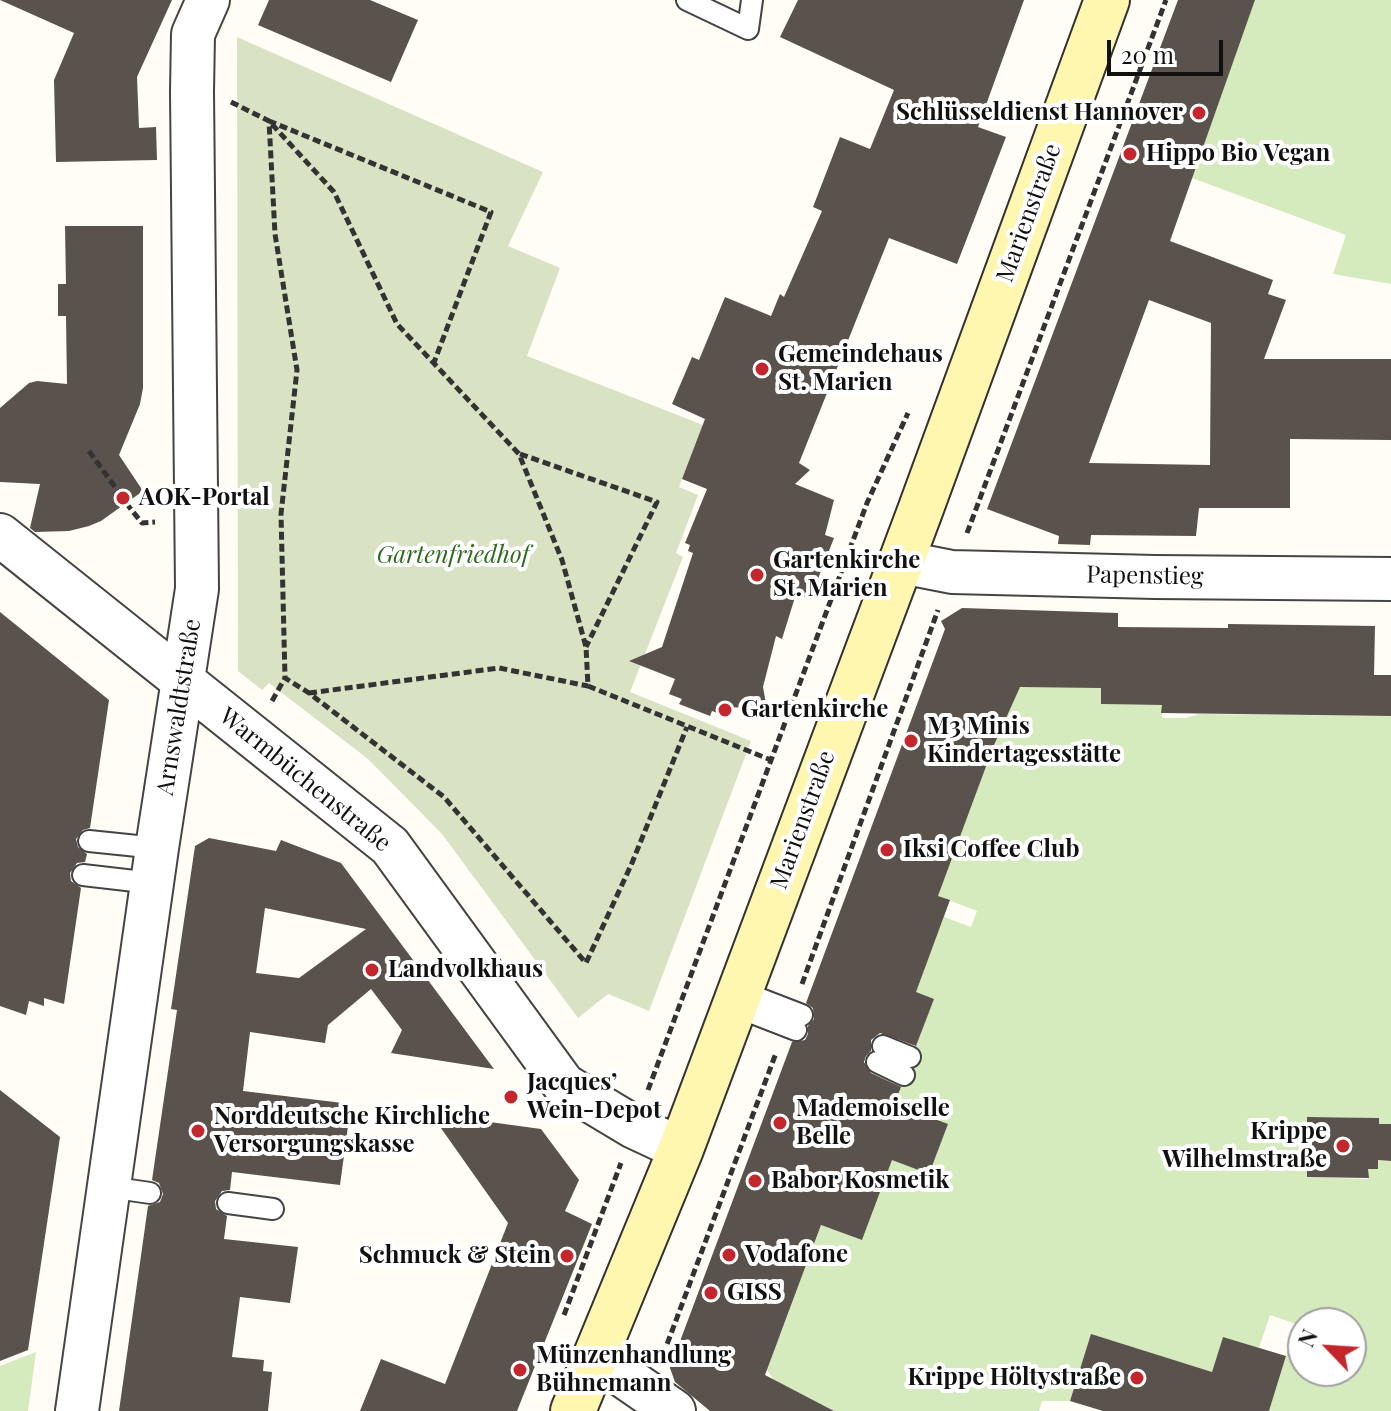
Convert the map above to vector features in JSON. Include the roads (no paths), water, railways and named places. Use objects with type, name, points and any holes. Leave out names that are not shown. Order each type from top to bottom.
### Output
[{"type":"main road","name":"Marienstraße","points":[[573,1411],[681,1149],[1107,0]]},
{"type":"street","name":"Arnswaldtstraße","points":[[77,1411],[154,866],[197,589],[193,34],[208,0]]},
{"type":"street","name":"Warmbüchenstraße","points":[[0,535],[390,846],[564,1085],[634,1127],[681,1149]]},
{"type":"street","name":"Papenstieg","points":[[901,562],[952,572],[1391,579]]},
{"type":"street","points":[[593,1361],[616,1371],[674,1411]]},
{"type":"lane","points":[[687,0],[748,29],[752,0]]},
{"type":"lane","points":[[89,841],[154,866]]},
{"type":"lane","points":[[83,875],[154,866]]},
{"type":"lane","points":[[737,998],[799,1022]]},
{"type":"lane","points":[[880,1054],[907,1066]]},
{"type":"lane","points":[[109,1187],[150,1193]]},
{"type":"lane","points":[[228,1203],[273,1209]]},
{"type":"place","name":"Schlüsseldienst Hannover","points":[[1199,113]]},
{"type":"place","name":"Hippo Bio Vegan","points":[[1130,154]]},
{"type":"place","name":"Gemeindehaus St. Marien","points":[[762,369]]},
{"type":"place","name":"AOK-Portal","points":[[123,498]]},
{"type":"place","name":"Gartenkirche St. Marien","points":[[757,575]]},
{"type":"place","name":"Gartenkirche","points":[[725,710]]},
{"type":"place","name":"M3 Minis Kindertagesstätte","points":[[911,741]]},
{"type":"place","name":"Iksi Coffee Club","points":[[887,850]]},
{"type":"place","name":"Landvolkhaus","points":[[372,970]]},
{"type":"place","name":"Jacques’ Wein-Depot","points":[[511,1097]]},
{"type":"place","name":"Mademoiselle Belle","points":[[780,1123]]},
{"type":"place","name":"Norddeutsche Kirchliche Versorgungskasse","points":[[198,1131]]},
{"type":"place","name":"Krippe Wilhelmstraße","points":[[1343,1146]]},
{"type":"place","name":"Babor Kosmetik","points":[[755,1181]]},
{"type":"place","name":"Vodafone","points":[[729,1255]]},
{"type":"place","name":"Schmuck & Stein","points":[[567,1256]]},
{"type":"place","name":"GISS","points":[[711,1293]]},
{"type":"place","name":"Münzenhandlung Bühnemann","points":[[520,1370]]},
{"type":"place","name":"Krippe Höltystraße","points":[[1137,1378]]},
{"type":"park label","name":"Gartenfriedhof","points":[[453,556]]}]
